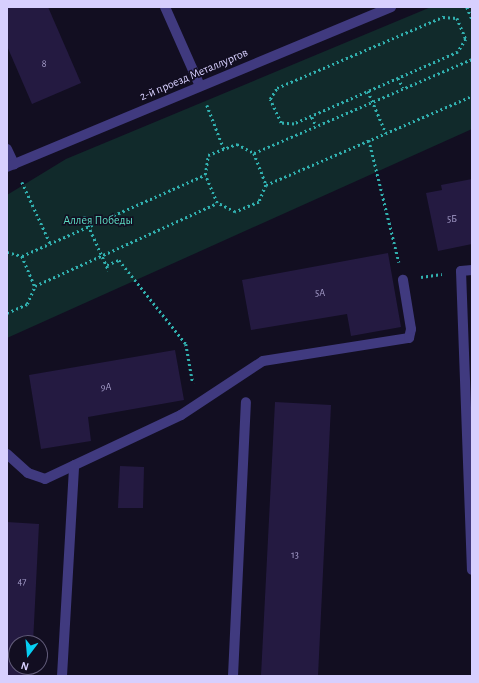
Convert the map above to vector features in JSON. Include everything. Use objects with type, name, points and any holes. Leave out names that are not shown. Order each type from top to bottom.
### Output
[{"type":"street","points":[[165,7],[200,86]]},
{"type":"street","name":"2-й проезд Металлургов","points":[[10,166],[391,7]]},
{"type":"street","points":[[7,149],[10,166]]},
{"type":"street","points":[[472,270],[461,271],[472,570]]},
{"type":"street","points":[[7,454],[28,473],[45,479],[181,415],[263,361],[409,338],[411,329],[403,280]]},
{"type":"street","points":[[233,676],[246,402]]},
{"type":"street","points":[[62,676],[74,465]]},
{"type":"path","points":[[467,7],[472,19]]},
{"type":"path","points":[[443,16],[457,18],[466,39],[458,52],[368,91],[294,124],[281,123],[270,99],[277,88],[443,16]]},
{"type":"path","points":[[254,154],[402,88],[472,59]]},
{"type":"path","points":[[398,78],[402,88]]},
{"type":"path","points":[[200,86],[224,149]]},
{"type":"path","points":[[368,91],[386,133]]},
{"type":"path","points":[[266,185],[472,96]]},
{"type":"path","points":[[312,116],[316,126]]},
{"type":"path","points":[[369,140],[403,280]]},
{"type":"path","points":[[237,144],[254,154],[266,185],[259,202],[235,212],[217,203],[204,175],[208,155],[237,144]]},
{"type":"path","points":[[10,166],[50,243]]},
{"type":"path","points":[[7,252],[22,256],[204,175]]},
{"type":"path","points":[[7,313],[27,304],[35,286],[217,203]]},
{"type":"path","points":[[84,216],[109,271]]},
{"type":"path","points":[[22,256],[35,286]]},
{"type":"path","points":[[107,265],[119,260],[186,344],[197,404]]},
{"type":"green space","name":"Аллея Победы","points":[[431,7],[472,7],[472,129],[7,338],[7,195],[66,159]]},
{"type":"building","points":[[7,7],[48,7],[81,83],[32,104],[7,46]]},
{"type":"building","points":[[472,179],[472,244],[438,251],[426,193],[442,190],[441,185]]},
{"type":"building","points":[[388,253],[401,327],[351,336],[347,314],[251,330],[242,280]]},
{"type":"building","points":[[175,350],[184,400],[88,417],[91,441],[41,449],[29,375]]},
{"type":"building","points":[[275,402],[331,405],[318,676],[261,676]]},
{"type":"building","points":[[120,466],[144,467],[143,508],[118,508]]},
{"type":"building","points":[[7,522],[39,524],[33,635],[8,635],[8,675],[32,676],[7,676]]}]
